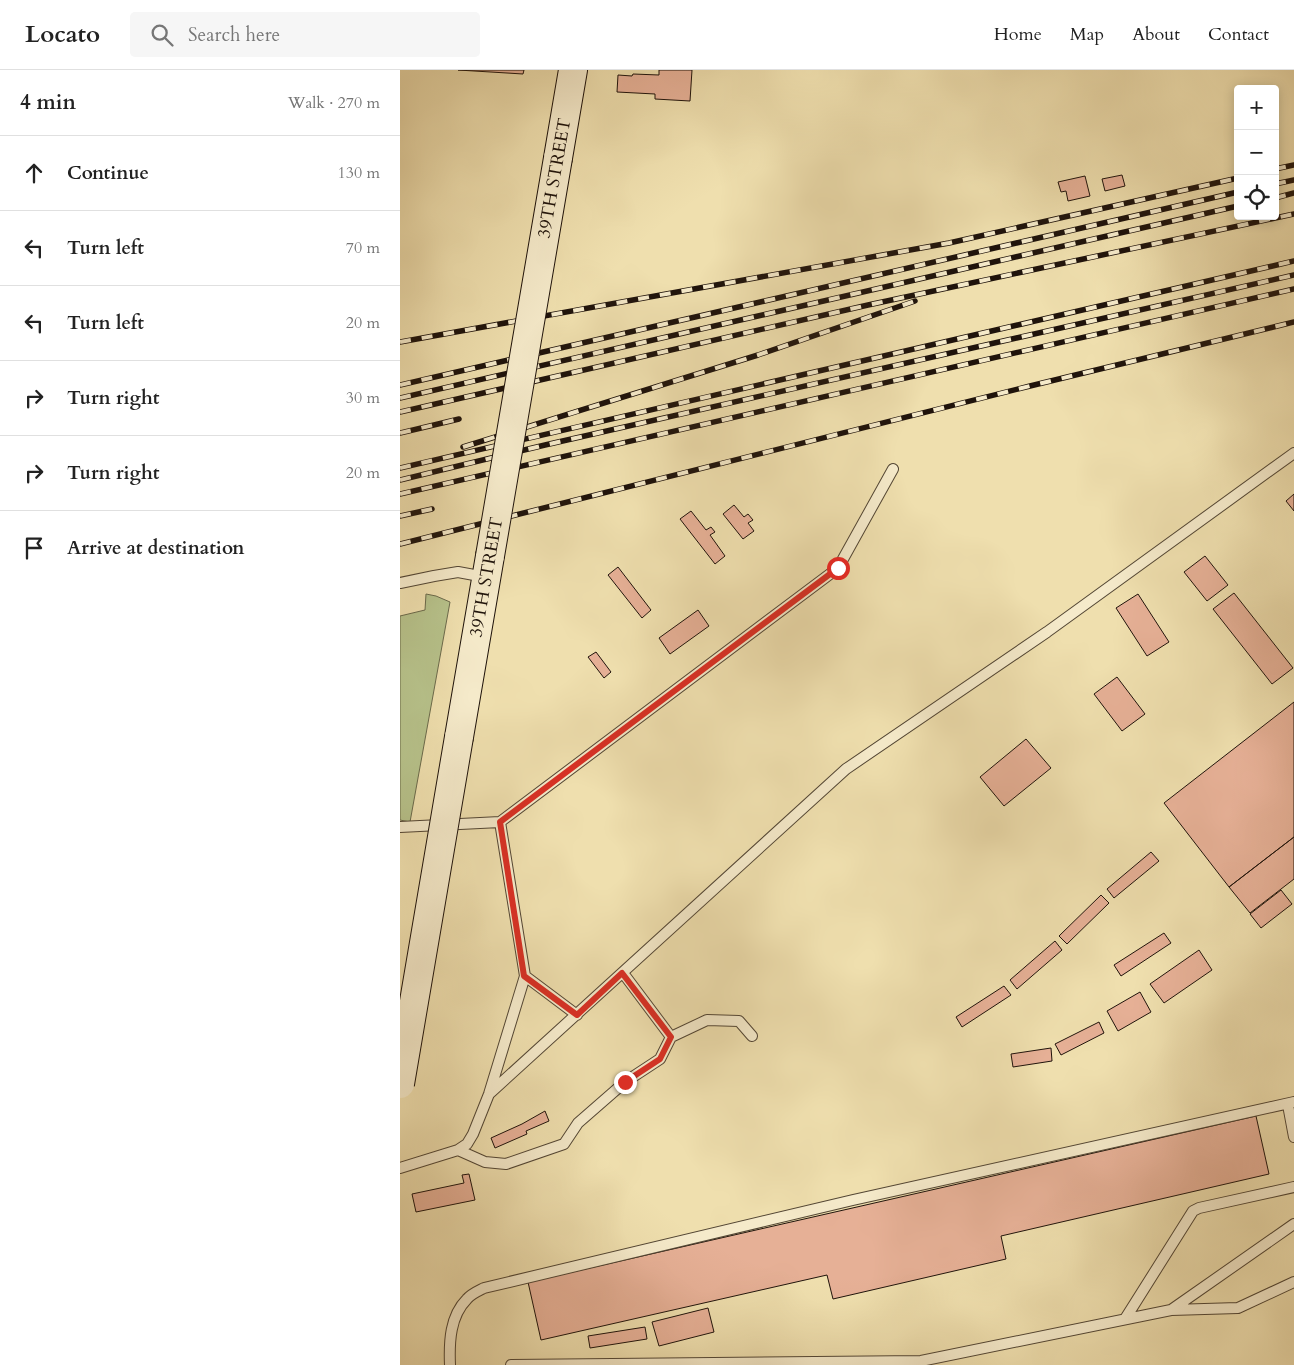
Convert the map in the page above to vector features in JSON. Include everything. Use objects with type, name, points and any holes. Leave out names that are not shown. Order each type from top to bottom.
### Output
[{"type":"main road","name":"39TH STREET","points":[[400,1084],[573,70]]},
{"type":"lane","points":[[489,1094],[846,769],[1047,632],[1294,453]]},
{"type":"lane","points":[[400,827],[500,822],[838,568],[892,470]]},
{"type":"lane","points":[[400,583],[458,572],[486,578]]},
{"type":"lane","points":[[400,1168],[458,1150],[466,1144],[473,1134],[489,1094],[524,976],[500,822]]},
{"type":"lane","points":[[622,973],[671,1037]]},
{"type":"lane","points":[[524,976],[577,1015]]},
{"type":"lane","points":[[458,1150],[485,1162],[506,1164],[564,1144],[578,1123],[625,1082],[660,1059],[671,1037],[707,1020],[739,1021],[752,1036]]},
{"type":"lane","points":[[450,1365],[449,1346],[455,1316],[467,1298],[484,1288],[854,1200],[1291,1104],[1294,1138]]},
{"type":"lane","points":[[1124,1319],[1193,1211],[1199,1208],[1294,1187]]},
{"type":"lane","points":[[1171,1310],[1294,1224]]},
{"type":"lane","points":[[510,1365],[921,1361],[1171,1310],[1238,1308],[1294,1282]]},
{"type":"green space","points":[[426,594],[450,602],[410,822],[400,820],[400,616],[425,610]]},
{"type":"building","points":[[458,70],[524,70],[523,74]]},
{"type":"building","points":[[659,70],[692,70],[690,101],[655,99],[655,94],[617,92],[618,75],[659,75]]},
{"type":"building","points":[[1122,175],[1125,186],[1105,191],[1102,179]]},
{"type":"building","points":[[1085,176],[1090,196],[1068,201],[1066,191],[1061,192],[1058,182]]},
{"type":"building","points":[[1294,494],[1294,511],[1286,501]]},
{"type":"building","points":[[734,505],[744,517],[748,514],[753,520],[748,523],[754,531],[743,539],[723,514]]},
{"type":"building","points":[[691,511],[706,530],[711,527],[715,532],[710,535],[725,556],[715,564],[680,519]]},
{"type":"building","points":[[1205,556],[1228,585],[1207,601],[1184,572]]},
{"type":"building","points":[[618,567],[651,610],[642,618],[608,575]]},
{"type":"building","points":[[1234,593],[1293,668],[1272,684],[1213,609]]},
{"type":"building","points":[[1138,594],[1169,642],[1147,656],[1116,608]]},
{"type":"building","points":[[698,610],[709,626],[670,654],[659,638]]},
{"type":"building","points":[[596,652],[611,672],[604,678],[588,657]]},
{"type":"building","points":[[1117,677],[1145,714],[1122,731],[1094,694]]},
{"type":"building","points":[[1294,702],[1294,837],[1229,887],[1164,803]]},
{"type":"building","points":[[1026,739],[1051,768],[1004,806],[980,777]]},
{"type":"building","points":[[1294,837],[1294,879],[1250,913],[1229,887]]},
{"type":"building","points":[[1151,852],[1159,861],[1114,898],[1107,889]]},
{"type":"building","points":[[1281,890],[1292,904],[1261,928],[1250,914]]},
{"type":"building","points":[[1101,895],[1109,903],[1067,944],[1059,936]]},
{"type":"building","points":[[1164,933],[1171,943],[1121,976],[1114,965]]},
{"type":"building","points":[[1055,941],[1062,950],[1017,989],[1010,980]]},
{"type":"building","points":[[1199,950],[1212,970],[1164,1003],[1150,984]]},
{"type":"building","points":[[1004,986],[1011,995],[962,1027],[956,1017]]},
{"type":"building","points":[[1140,992],[1151,1012],[1118,1031],[1107,1011]]},
{"type":"building","points":[[1099,1022],[1104,1033],[1061,1055],[1055,1044]]},
{"type":"building","points":[[1051,1048],[1052,1061],[1013,1067],[1011,1054]]},
{"type":"building","points":[[545,1111],[549,1121],[526,1131],[527,1134],[495,1148],[491,1138]]},
{"type":"building","points":[[1256,1116],[1269,1174],[1001,1236],[1006,1259],[833,1299],[827,1275],[541,1340],[528,1282]]},
{"type":"building","points":[[469,1174],[475,1200],[416,1212],[412,1194],[464,1183],[462,1175]]},
{"type":"building","points":[[708,1308],[714,1332],[659,1346],[652,1322]]},
{"type":"building","points":[[645,1327],[647,1339],[590,1348],[588,1336]]},
{"type":"railway","points":[[1279,168],[1294,165]]},
{"type":"railway","points":[[400,342],[949,243],[1234,179]]},
{"type":"railway","points":[[1279,183],[1294,180]]},
{"type":"railway","points":[[400,385],[1234,193]]},
{"type":"railway","points":[[1279,197],[1294,193]]},
{"type":"railway","points":[[400,398],[1234,207]]},
{"type":"railway","points":[[400,412],[868,305],[1294,214]]},
{"type":"railway","points":[[400,468],[1294,261]]},
{"type":"railway","points":[[400,480],[545,445],[1294,275]]},
{"type":"railway","points":[[400,494],[1294,289]]},
{"type":"railway","points":[[463,447],[758,355],[915,301]]},
{"type":"railway","points":[[400,544],[1030,386],[1294,322]]},
{"type":"railway","points":[[400,433],[459,419]]},
{"type":"railway","points":[[400,516],[432,509]]},
{"type":"route","points":[[625,1082],[660,1059],[671,1037],[622,973],[577,1015],[524,976],[500,822],[838,568]]}]
